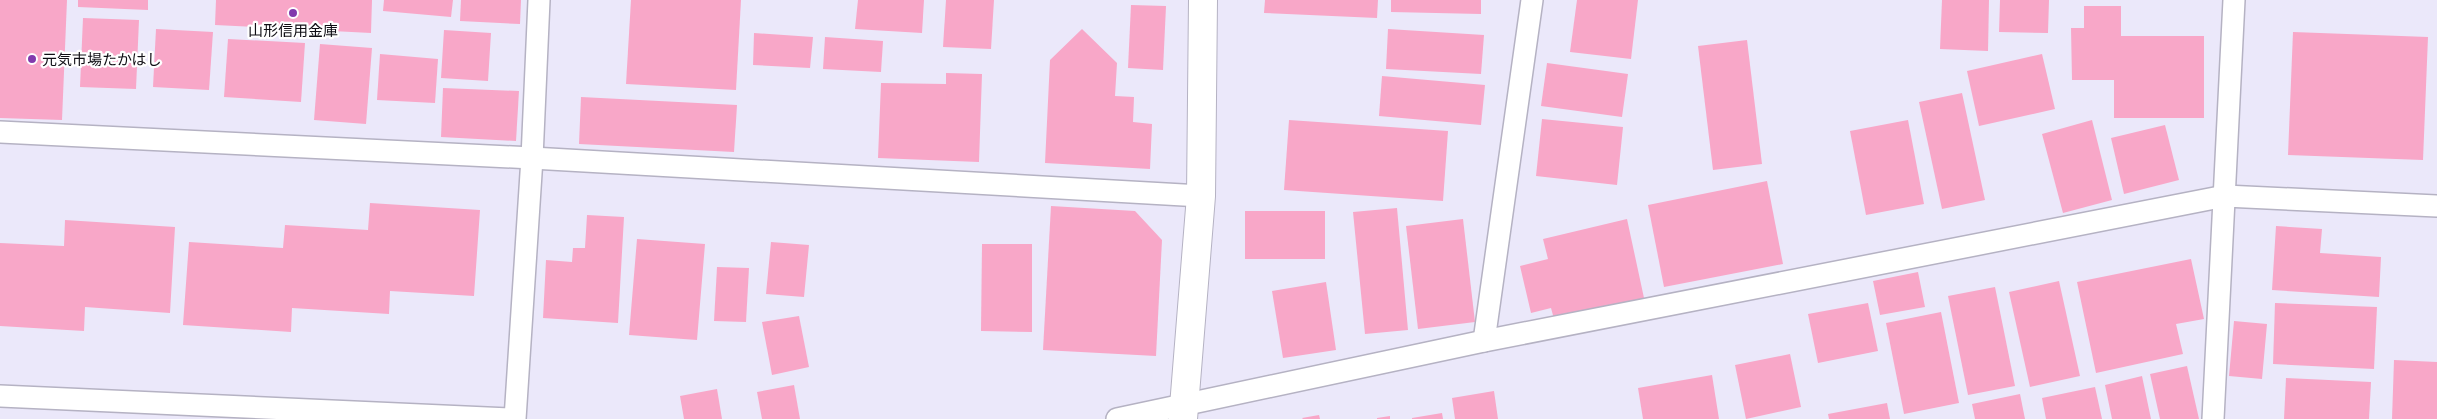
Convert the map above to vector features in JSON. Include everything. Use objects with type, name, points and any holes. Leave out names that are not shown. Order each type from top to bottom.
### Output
[{"type":"street","points":[[1183,412],[1201,196],[1203,0]]},
{"type":"lane","points":[[515,419],[532,158],[539,0]]},
{"type":"lane","points":[[1484,341],[1532,0]]},
{"type":"lane","points":[[2212,419],[2234,0]]},
{"type":"lane","points":[[0,132],[532,158],[1201,196]]},
{"type":"lane","points":[[1118,419],[1183,412],[1484,341],[2225,196],[2437,206]]},
{"type":"lane","points":[[0,396],[510,419]]},
{"type":"building","name":"元気市場たかはし","points":[[0,0],[67,0],[62,120],[0,118]]},
{"type":"building","points":[[78,0],[148,0],[148,10],[78,7]]},
{"type":"building","name":"山形信用金庫","points":[[216,0],[372,0],[371,33],[215,25]]},
{"type":"building","points":[[384,0],[453,0],[451,17],[383,11]]},
{"type":"building","points":[[461,0],[521,0],[520,24],[460,21]]},
{"type":"building","points":[[631,0],[741,0],[736,90],[626,84]]},
{"type":"building","points":[[858,0],[924,0],[922,33],[855,29]]},
{"type":"building","points":[[946,0],[994,0],[991,49],[943,47]]},
{"type":"building","points":[[1265,0],[1378,0],[1377,18],[1264,13]]},
{"type":"building","points":[[1391,0],[1481,0],[1481,14],[1391,12]]},
{"type":"building","points":[[1577,0],[1638,0],[1631,59],[1570,52]]},
{"type":"building","points":[[1942,0],[1989,0],[1988,51],[1940,49]]},
{"type":"building","points":[[2000,0],[2049,0],[2048,33],[1999,32]]},
{"type":"building","points":[[1131,5],[1166,6],[1163,70],[1128,68]]},
{"type":"building","points":[[2084,6],[2121,6],[2121,36],[2204,36],[2204,118],[2114,118],[2114,80],[2072,80],[2071,28],[2084,28]]},
{"type":"building","points":[[83,18],[139,20],[136,89],[80,87]]},
{"type":"building","points":[[156,29],[213,32],[209,90],[153,87]]},
{"type":"building","points":[[1082,29],[1117,63],[1115,96],[1134,97],[1133,122],[1152,124],[1150,169],[1045,163],[1050,60]]},
{"type":"building","points":[[1388,29],[1484,35],[1481,74],[1386,69]]},
{"type":"building","points":[[444,30],[491,33],[488,81],[441,78]]},
{"type":"building","points":[[2293,32],[2428,37],[2423,160],[2288,155]]},
{"type":"building","points":[[754,33],[813,37],[810,68],[753,65]]},
{"type":"building","points":[[825,37],[883,41],[881,72],[823,69]]},
{"type":"building","points":[[228,39],[305,43],[301,102],[224,97]]},
{"type":"building","points":[[1747,40],[1762,164],[1713,170],[1698,46]]},
{"type":"building","points":[[320,44],[372,48],[366,124],[314,120]]},
{"type":"building","points":[[380,54],[438,59],[435,103],[377,100]]},
{"type":"building","points":[[2042,54],[2055,109],[1979,126],[1967,71]]},
{"type":"building","points":[[1547,63],[1628,74],[1622,117],[1541,106]]},
{"type":"building","points":[[946,73],[982,74],[979,162],[878,158],[881,83],[946,84]]},
{"type":"building","points":[[1382,76],[1485,85],[1481,125],[1379,116]]},
{"type":"building","points":[[443,88],[519,91],[516,141],[441,137]]},
{"type":"building","points":[[1962,93],[1985,200],[1942,209],[1919,102]]},
{"type":"building","points":[[581,97],[737,105],[734,152],[579,144]]},
{"type":"building","points":[[1542,119],[1623,127],[1617,185],[1536,176]]},
{"type":"building","points":[[1289,120],[1448,131],[1443,201],[1284,190]]},
{"type":"building","points":[[1908,120],[1924,204],[1866,215],[1850,131]]},
{"type":"building","points":[[2092,120],[2112,200],[2063,213],[2042,134]]},
{"type":"building","points":[[2165,125],[2179,180],[2124,194],[2111,138]]},
{"type":"building","points":[[1767,181],[1783,264],[1664,287],[1648,205]]},
{"type":"building","points":[[370,203],[480,210],[474,296],[390,291],[389,314],[292,308],[291,332],[183,325],[189,242],[283,248],[285,225],[368,230]]},
{"type":"building","points":[[1051,206],[1135,211],[1162,240],[1156,356],[1043,350]]},
{"type":"building","points":[[1397,208],[1408,330],[1365,334],[1353,212]]},
{"type":"building","points":[[1245,211],[1325,211],[1325,259],[1245,259]]},
{"type":"building","points":[[587,215],[624,217],[618,323],[543,318],[546,260],[572,262],[573,248],[585,248]]},
{"type":"building","points":[[1463,219],[1475,322],[1418,329],[1406,226]]},
{"type":"building","points":[[1627,219],[1644,298],[1554,319],[1551,308],[1531,313],[1520,266],[1548,259],[1543,239]]},
{"type":"building","points":[[65,220],[175,227],[170,313],[85,307],[84,331],[0,326],[0,243],[64,246]]},
{"type":"building","points":[[2276,226],[2322,229],[2320,253],[2381,257],[2379,297],[2272,290]]},
{"type":"building","points":[[637,239],[705,244],[697,340],[629,335]]},
{"type":"building","points":[[771,242],[809,245],[804,297],[766,294]]},
{"type":"building","points":[[982,244],[1032,244],[1032,332],[981,331]]},
{"type":"building","points":[[2191,259],[2204,319],[2176,324],[2183,354],[2096,373],[2077,282]]},
{"type":"building","points":[[717,267],[749,268],[746,322],[714,321]]},
{"type":"building","points":[[1918,272],[1925,307],[1880,315],[1873,281]]},
{"type":"building","points":[[2059,281],[2080,376],[2030,387],[2009,292]]},
{"type":"building","points":[[1326,282],[1336,350],[1283,358],[1272,291]]},
{"type":"building","points":[[1995,287],[2015,386],[1968,395],[1948,296]]},
{"type":"building","points":[[1868,303],[1878,351],[1818,363],[1808,314]]},
{"type":"building","points":[[2275,303],[2377,307],[2374,369],[2273,364]]},
{"type":"building","points":[[1941,312],[1959,403],[1904,414],[1886,323]]},
{"type":"building","points":[[799,316],[809,367],[772,375],[762,322]]},
{"type":"building","points":[[2234,321],[2267,324],[2262,379],[2229,376]]},
{"type":"building","points":[[1790,354],[1801,407],[1746,419],[1735,365]]},
{"type":"building","points":[[2394,360],[2437,362],[2437,419],[2392,419]]},
{"type":"building","points":[[2187,366],[2199,419],[2160,419],[2150,374]]},
{"type":"building","points":[[1712,375],[1719,419],[1643,419],[1638,388]]},
{"type":"building","points":[[2142,376],[2151,419],[2112,419],[2105,385]]},
{"type":"building","points":[[2286,378],[2371,382],[2369,419],[2284,419]]},
{"type":"building","points":[[794,385],[800,419],[762,419],[757,392]]},
{"type":"building","points":[[2095,387],[2102,419],[2046,419],[2042,398]]},
{"type":"building","points":[[717,389],[722,419],[684,419],[680,396]]},
{"type":"building","points":[[1494,391],[1498,419],[1455,419],[1452,398]]},
{"type":"building","points":[[2020,394],[2025,419],[1975,419],[1972,404]]},
{"type":"building","points":[[1887,403],[1890,419],[1829,419],[1828,414]]},
{"type":"building","points":[[1442,413],[1443,419],[1412,419],[1412,418]]},
{"type":"building","points":[[1319,415],[1320,419],[1302,418]]},
{"type":"building","points":[[1390,416],[1390,419],[1377,419],[1377,418]]},
{"type":"place","name":"山形信用金庫","points":[[293,13]]},
{"type":"place","name":"元気市場たかはし","points":[[32,59]]}]
